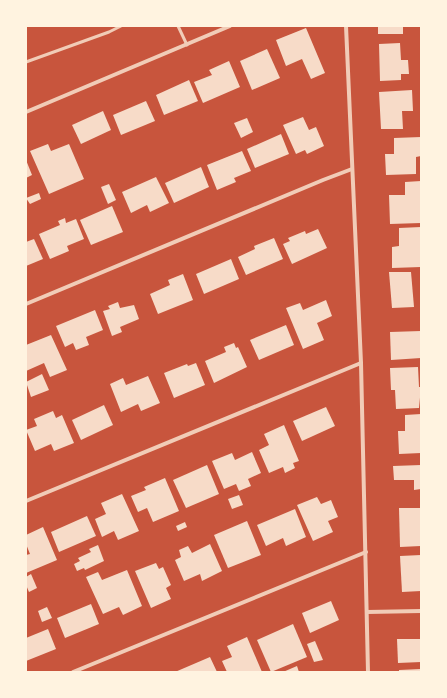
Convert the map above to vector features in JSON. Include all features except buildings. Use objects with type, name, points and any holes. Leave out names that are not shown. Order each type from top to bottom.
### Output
[{"type":"street","points":[[26,112],[230,26]]},
{"type":"street","points":[[346,26],[361,363],[368,672]]},
{"type":"street","points":[[26,304],[315,183],[352,170]]},
{"type":"street","points":[[26,501],[361,363]]},
{"type":"street","points":[[73,672],[366,552]]},
{"type":"street","points":[[367,612],[421,611]]},
{"type":"lane","points":[[26,62],[121,26]]},
{"type":"lane","points":[[178,26],[187,45]]}]
